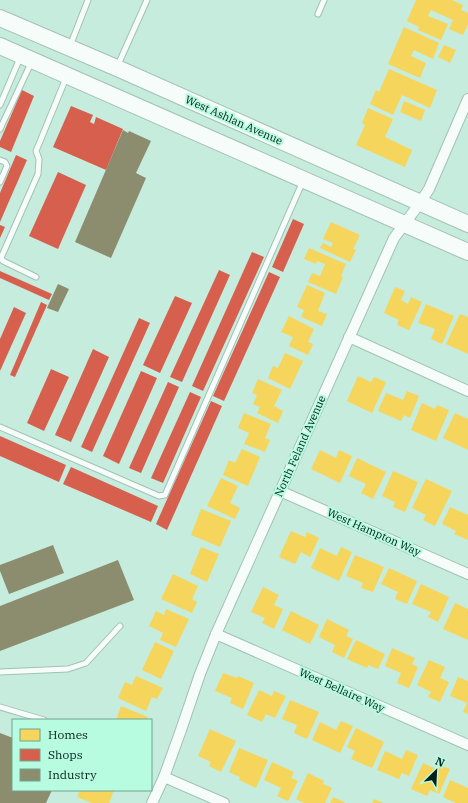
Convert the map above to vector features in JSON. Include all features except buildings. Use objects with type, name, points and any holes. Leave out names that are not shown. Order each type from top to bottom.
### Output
[{"type":"main road","name":"West Ashlan Avenue","points":[[0,18],[468,224]]},
{"type":"main road","points":[[0,46],[468,252]]},
{"type":"street","name":"North Feland Avenue","points":[[152,803],[164,777],[200,674],[216,634],[280,491],[394,238],[429,189],[468,99]]},
{"type":"street","points":[[350,337],[468,391]]},
{"type":"street","name":"West Hampton Way","points":[[280,491],[468,574]]},
{"type":"street","name":"West Bellaire Way","points":[[216,634],[468,745]]},
{"type":"street","points":[[164,777],[224,803]]},
{"type":"lane","points":[[69,48],[88,0]]},
{"type":"lane","points":[[116,68],[147,0]]},
{"type":"lane","points":[[318,14],[324,0]]},
{"type":"lane","points":[[0,104],[27,57]]},
{"type":"lane","points":[[0,129],[27,57]]},
{"type":"lane","points":[[36,277],[3,261],[1,258],[38,174],[39,159],[36,151],[67,75]]},
{"type":"lane","points":[[0,160],[5,162],[6,166],[0,182]]},
{"type":"lane","points":[[0,426],[159,496],[165,495],[304,179]]},
{"type":"lane","points":[[0,672],[68,669],[86,662],[120,626]]},
{"type":"lane","points":[[0,707],[41,719]]}]
